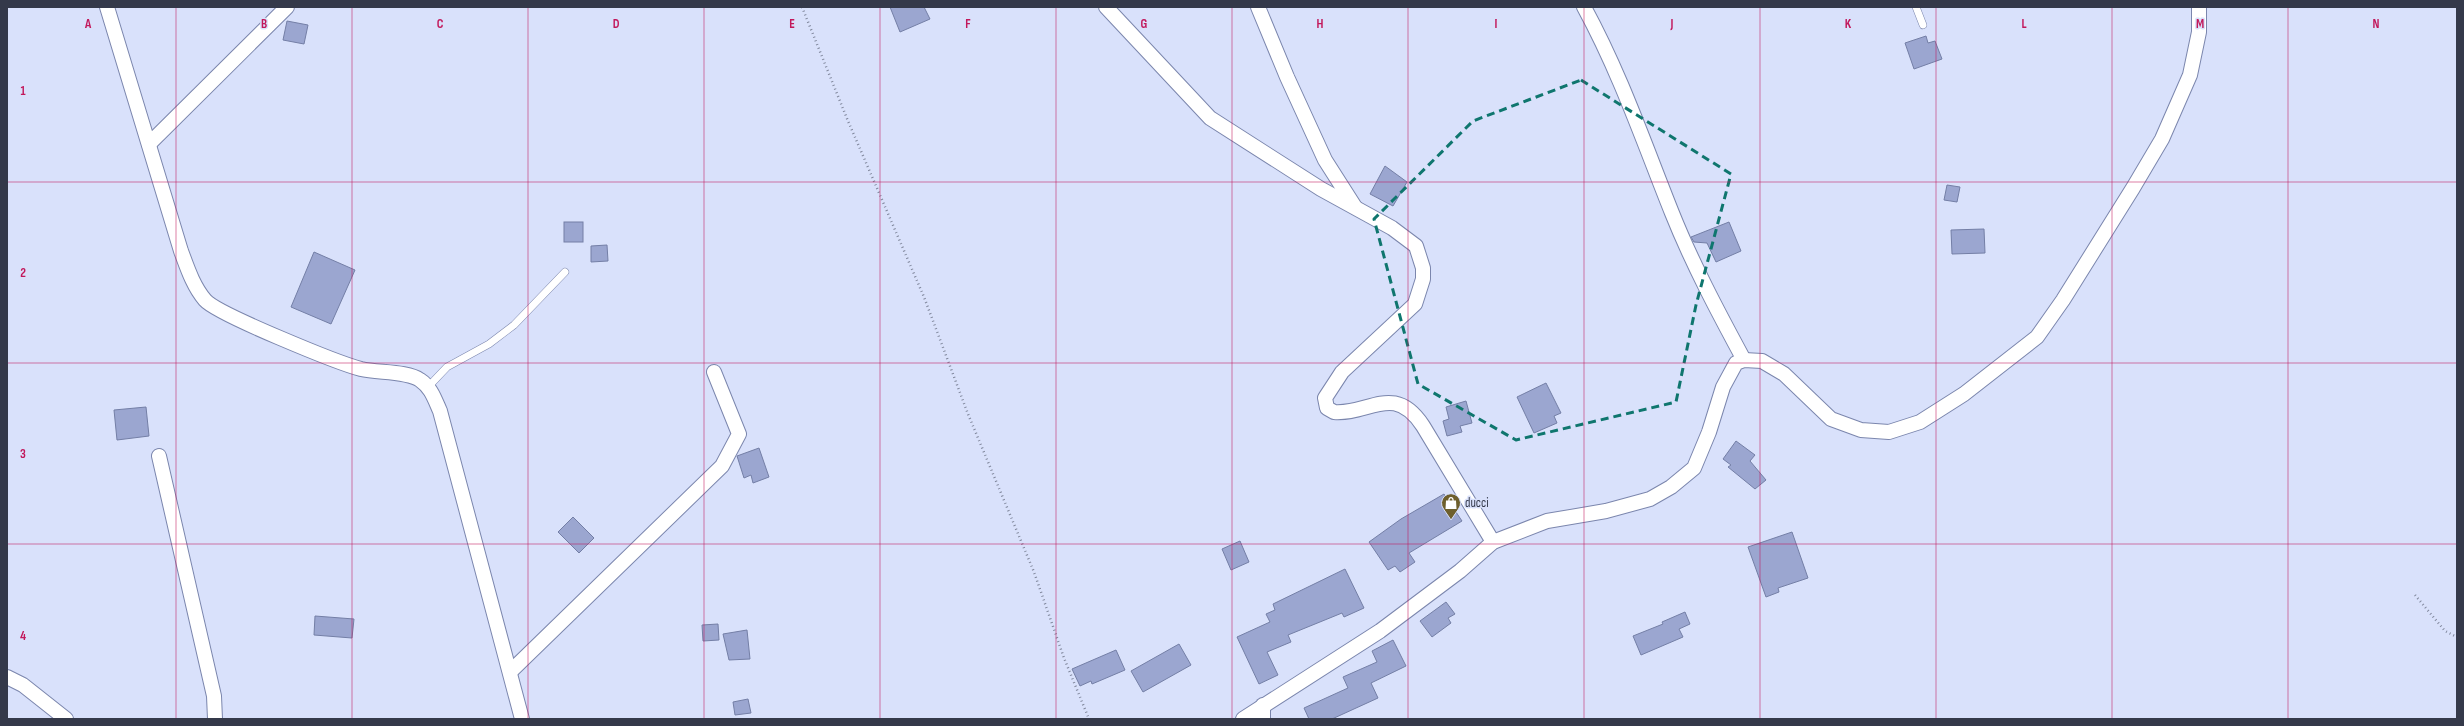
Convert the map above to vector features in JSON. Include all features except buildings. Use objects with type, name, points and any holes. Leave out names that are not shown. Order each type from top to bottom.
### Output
[{"type":"street","points":[[105,7],[149,144],[181,251],[188,271],[206,301],[228,315],[354,367],[383,373],[406,375],[420,380],[428,388],[440,411],[522,719]]},
{"type":"street","points":[[149,144],[287,7]]},
{"type":"street","points":[[1106,7],[1210,118],[1321,189],[1392,228],[1416,246],[1423,268],[1422,288],[1415,304],[1342,372],[1326,398],[1325,403],[1327,408],[1334,412],[1385,402],[1394,404],[1411,412],[1423,426],[1493,542]]},
{"type":"street","points":[[1258,7],[1287,78],[1325,160],[1357,209]]},
{"type":"street","points":[[1584,7],[1608,51],[1676,221],[1711,298],[1744,360]]},
{"type":"street","points":[[1243,719],[1263,712],[1380,631],[1460,571],[1493,542],[1547,521],[1606,511],[1650,499],[1671,487],[1694,468],[1709,432],[1723,387],[1736,363],[1744,360],[1762,362],[1784,374],[1831,419],[1862,430],[1889,432],[1920,422],[1964,394],[2036,337],[2063,300],[2162,139],[2190,75],[2199,32],[2199,7]]},
{"type":"street","points":[[510,672],[722,466],[739,434],[714,372]]},
{"type":"street","points":[[159,456],[214,696],[215,719]]},
{"type":"street","points":[[7,677],[23,685],[66,719]]},
{"type":"lane","points":[[1916,7],[1923,25]]},
{"type":"lane","points":[[428,388],[447,367],[489,344],[514,325],[565,272]]},
{"type":"path","points":[[802,7],[848,121],[924,297],[968,414],[1034,572],[1064,658],[1089,719]]},
{"type":"path","points":[[2415,595],[2445,631],[2457,637]]},
{"type":"highlighted area","points":[[1581,80],[1731,174],[1696,305],[1676,402],[1516,440],[1418,384],[1374,219],[1473,121]]},
{"type":"place","name":"ducci","points":[[1451,520]]}]
